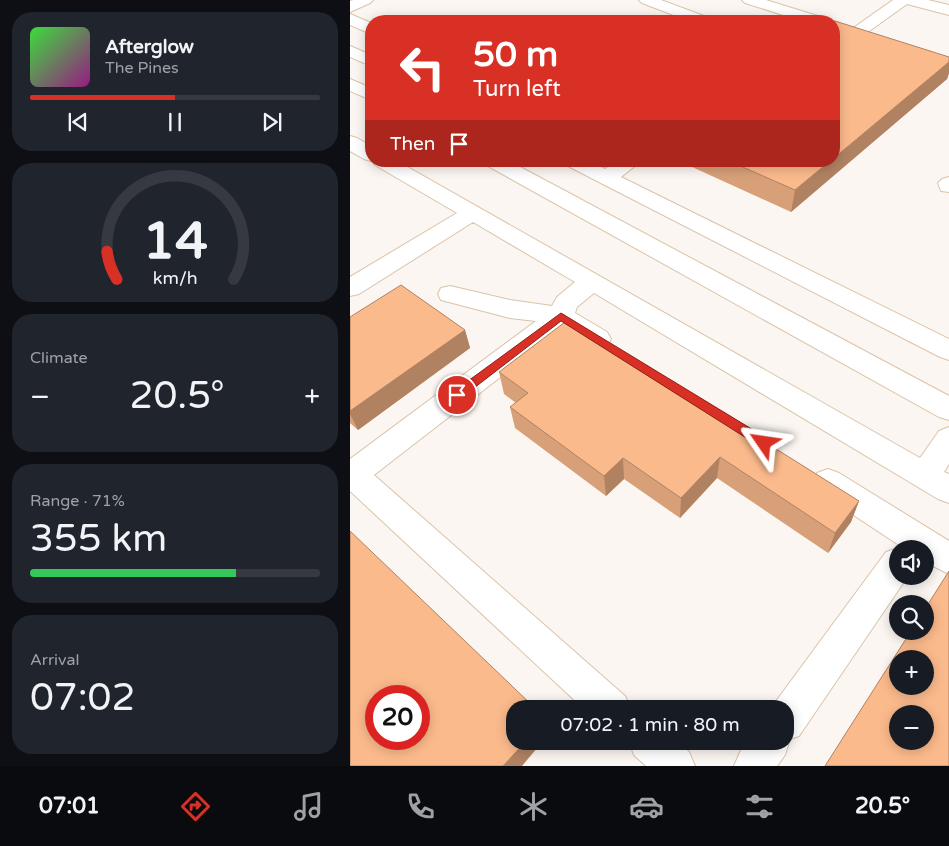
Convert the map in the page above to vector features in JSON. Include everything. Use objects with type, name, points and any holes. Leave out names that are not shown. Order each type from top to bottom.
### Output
[{"type":"lane","points":[[350,6],[365,0]]},
{"type":"lane","points":[[647,0],[687,15]]},
{"type":"lane","points":[[750,0],[799,15]]},
{"type":"lane","points":[[874,40],[848,31],[903,0]]},
{"type":"lane","points":[[909,0],[948,8]]},
{"type":"lane","points":[[350,19],[365,26]]},
{"type":"lane","points":[[350,50],[365,58]]},
{"type":"lane","points":[[350,84],[365,92]]},
{"type":"lane","points":[[350,142],[365,151]]},
{"type":"lane","points":[[392,167],[592,281],[937,483],[949,440]]},
{"type":"lane","points":[[504,167],[949,410]]},
{"type":"lane","points":[[584,167],[949,350]]},
{"type":"lane","points":[[606,178],[622,167]]},
{"type":"lane","points":[[350,288],[472,213]]},
{"type":"lane","points":[[592,281],[566,303],[561,316],[352,473],[602,700]]},
{"type":"lane","points":[[450,294],[510,310],[561,316],[620,353]]},
{"type":"lane","points":[[806,469],[895,540]]},
{"type":"lane","points":[[934,556],[949,559]]},
{"type":"lane","points":[[794,709],[889,575]]},
{"type":"lane","points":[[658,750],[675,766]]},
{"type":"lane","points":[[754,766],[765,750]]},
{"type":"building","points":[[840,23],[949,57],[949,62],[840,153]]},
{"type":"building","points":[[743,167],[823,167],[795,190]]},
{"type":"building","points":[[401,285],[465,330],[350,411],[350,317]]},
{"type":"building","points":[[569,319],[859,501],[835,533],[720,457],[681,498],[623,458],[604,476],[510,407],[528,393],[499,372]]},
{"type":"building","points":[[350,531],[527,700],[506,700],[506,750],[518,750],[503,766],[350,766]]},
{"type":"building","points":[[949,571],[949,766],[825,766],[889,666],[889,695],[934,695],[934,650],[899,650],[905,640],[934,640],[934,595]]},
{"type":"route","points":[[457,395],[561,316],[764,443]]}]
